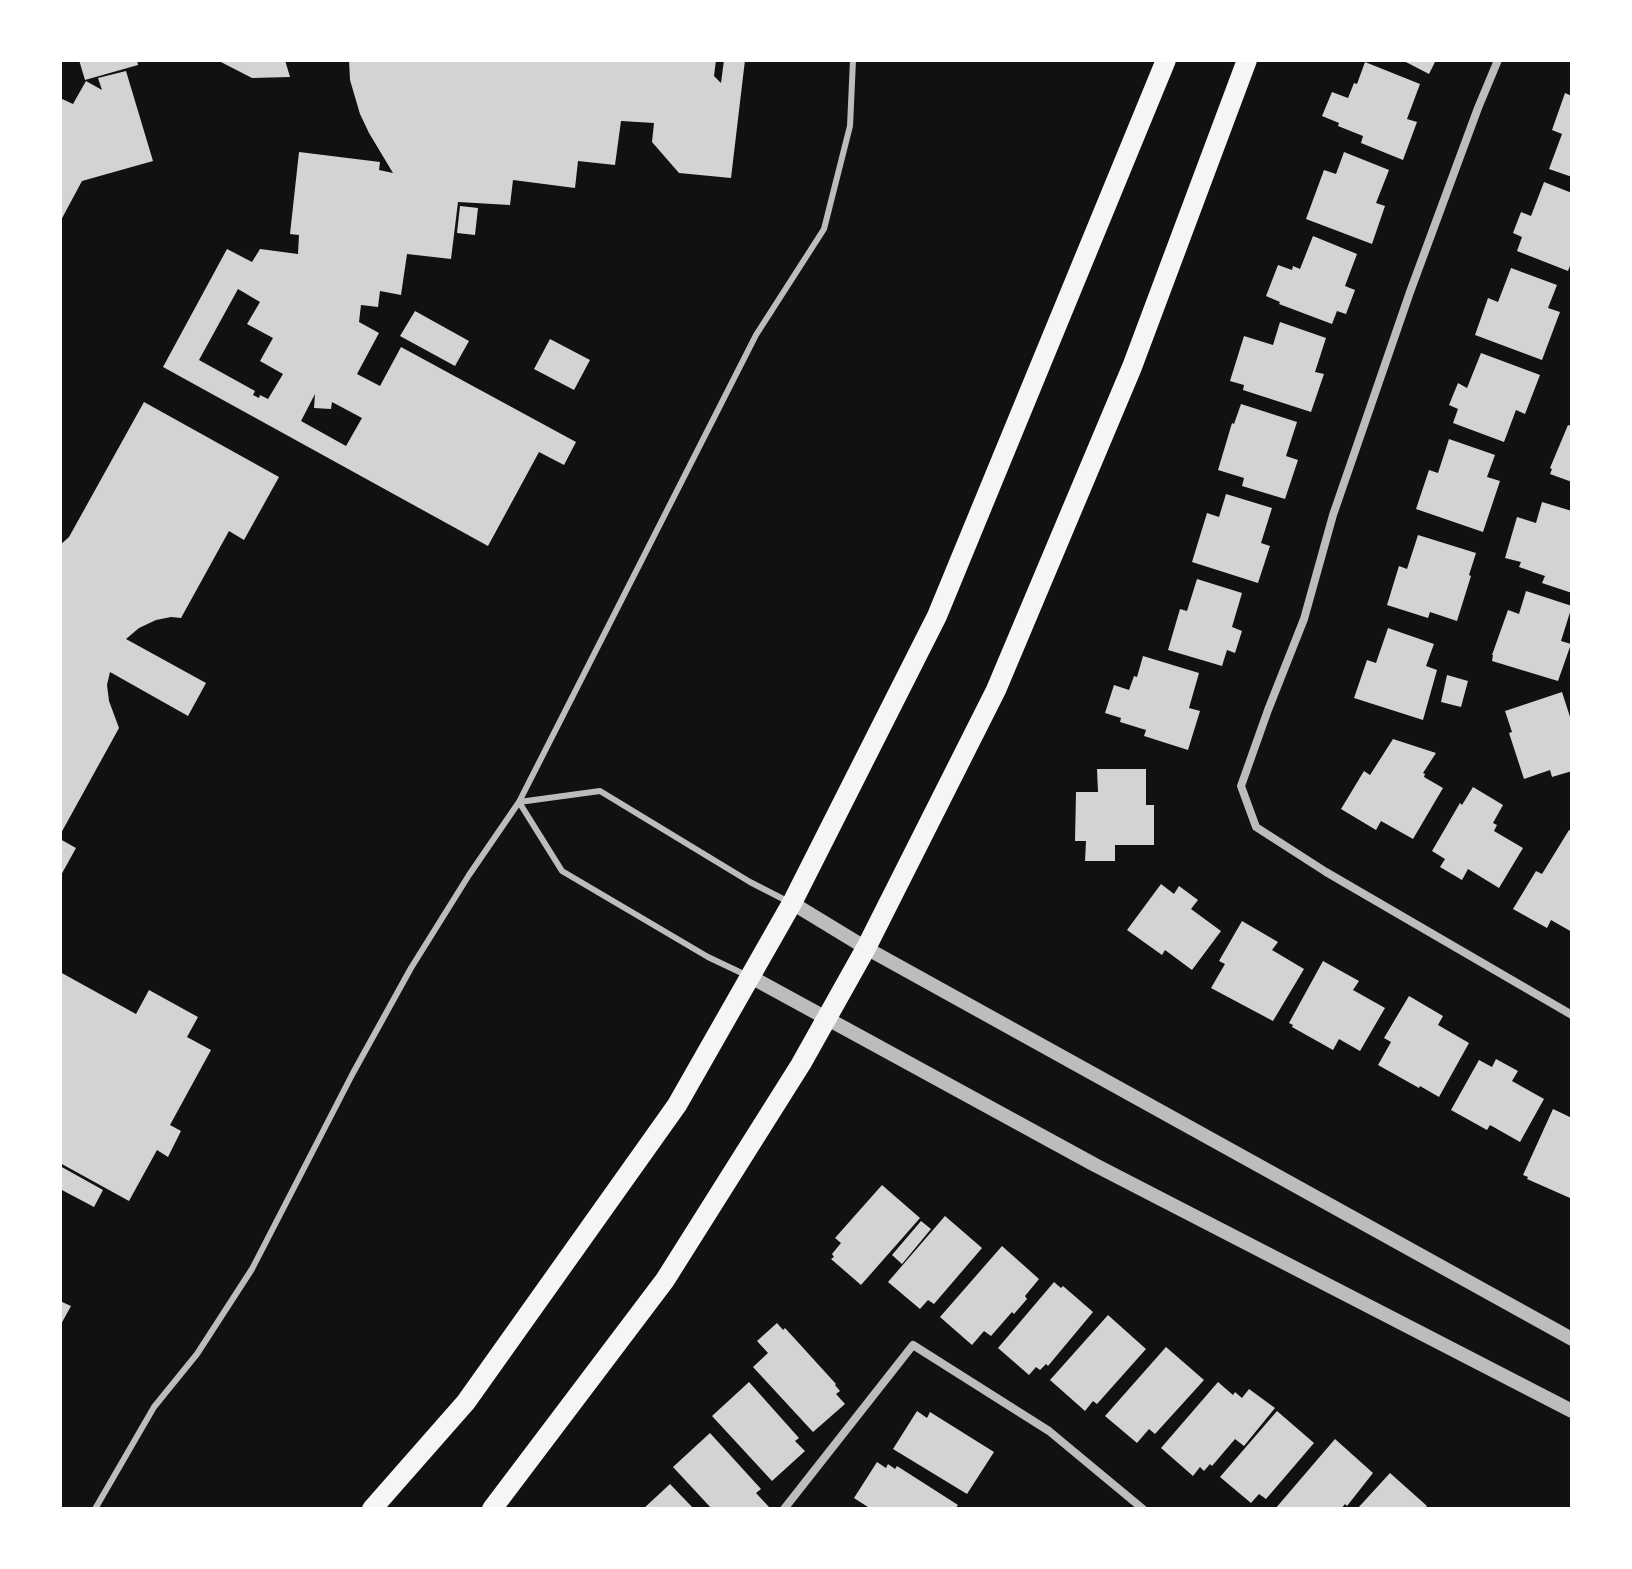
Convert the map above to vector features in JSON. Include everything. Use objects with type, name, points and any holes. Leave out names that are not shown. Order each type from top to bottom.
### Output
[{"type":"main road","points":[[372,1509],[466,1402],[677,1105],[792,903],[937,616],[1166,60]]},
{"type":"main road","points":[[492,1509],[665,1280],[801,1064],[866,948],[996,690],[1132,367],[1247,60]]},
{"type":"street","points":[[1498,60],[1410,292],[1333,515],[1304,619],[1241,786],[1256,827],[1326,872],[1572,1015]]},
{"type":"street","points":[[792,903],[866,948],[1572,1339]]},
{"type":"street","points":[[751,977],[1095,1165],[1572,1411]]},
{"type":"street","points":[[784,1509],[913,1345],[1049,1431],[1143,1509]]},
{"type":"lane","points":[[95,1509],[154,1407],[197,1354],[252,1269],[411,968],[519,802],[756,335],[824,229],[850,126],[853,60]]},
{"type":"lane","points":[[519,802],[600,791],[750,882],[792,903]]},
{"type":"lane","points":[[519,802],[562,871],[708,957],[751,977]]},
{"type":"building","points":[[79,60],[137,60],[138,65],[85,80]]},
{"type":"building","points":[[217,60],[285,60],[290,77],[252,78]]},
{"type":"building","points":[[349,60],[716,60],[714,76],[721,83],[724,60],[745,60],[731,178],[679,173],[652,142],[654,123],[621,121],[615,165],[578,161],[575,188],[513,180],[510,205],[458,202],[451,259],[407,254],[401,295],[380,291],[378,307],[361,305],[359,322],[379,333],[357,374],[380,386],[401,347],[576,442],[564,465],[539,452],[488,546],[163,367],[227,249],[252,262],[260,249],[298,254],[299,235],[290,234],[299,152],[380,162],[379,170],[393,173],[360,114],[350,80]],"holes":[[[238,289],[260,302],[247,324],[273,338],[260,361],[283,374],[268,399],[253,395],[255,391],[199,360]],[[315,394],[314,408],[331,409],[332,402],[362,418],[346,446],[301,421]]]},
{"type":"building","points":[[1402,60],[1436,60],[1429,74]]},
{"type":"building","points":[[1365,62],[1420,84],[1407,119],[1417,122],[1403,160],[1361,143],[1363,136],[1322,116],[1332,92],[1348,98]]},
{"type":"building","points":[[126,71],[153,161],[82,181],[60,222],[60,98],[73,104],[86,81],[102,90],[98,78]]},
{"type":"building","points":[[1565,93],[1572,96],[1572,177],[1549,169],[1562,134],[1552,130]]},
{"type":"building","points":[[1344,152],[1389,170],[1376,203],[1385,206],[1372,244],[1306,219],[1324,170],[1336,174]]},
{"type":"building","points":[[1544,182],[1572,193],[1572,261],[1568,271],[1517,251],[1522,237],[1513,233],[1521,212],[1531,216]]},
{"type":"building","points":[[460,206],[478,208],[475,235],[457,233]]},
{"type":"building","points":[[1313,236],[1357,254],[1345,286],[1355,290],[1346,314],[1337,311],[1332,324],[1266,296],[1278,265],[1292,270],[1293,266],[1300,269]]},
{"type":"building","points":[[1511,268],[1557,285],[1548,308],[1560,312],[1542,360],[1475,335],[1488,298],[1498,302]]},
{"type":"building","points":[[415,311],[469,341],[455,366],[400,336]]},
{"type":"building","points":[[1280,322],[1326,338],[1315,372],[1324,374],[1311,412],[1243,390],[1244,385],[1230,381],[1244,336],[1273,345]]},
{"type":"building","points":[[550,339],[590,360],[574,390],[534,369]]},
{"type":"building","points":[[1481,353],[1540,375],[1525,414],[1516,410],[1504,442],[1453,423],[1458,409],[1449,405],[1458,383],[1467,388]]},
{"type":"building","points":[[144,402],[279,477],[244,540],[229,531],[181,618],[156,620],[126,639],[206,683],[188,716],[110,672],[107,685],[109,701],[119,728],[60,835],[60,545],[69,537]]},
{"type":"building","points":[[1241,404],[1297,422],[1286,456],[1298,460],[1285,499],[1242,486],[1244,478],[1218,470]]},
{"type":"building","points":[[1568,425],[1572,426],[1572,482],[1550,474]]},
{"type":"building","points":[[1449,439],[1495,455],[1487,477],[1500,481],[1483,532],[1416,509],[1429,470],[1438,473]]},
{"type":"building","points":[[1226,494],[1272,508],[1261,543],[1270,546],[1258,583],[1192,562],[1207,513],[1219,517]]},
{"type":"building","points":[[1542,502],[1572,511],[1572,593],[1542,583],[1545,576],[1519,567],[1521,562],[1505,558],[1517,517],[1536,523]]},
{"type":"building","points":[[1418,535],[1476,553],[1457,621],[1430,612],[1428,618],[1387,605],[1399,566],[1407,569]]},
{"type":"building","points":[[1197,579],[1242,593],[1232,627],[1242,631],[1235,653],[1227,650],[1222,666],[1168,650],[1180,609],[1187,611]]},
{"type":"building","points":[[1526,591],[1572,606],[1561,641],[1571,644],[1558,681],[1492,661],[1508,610],[1519,614]]},
{"type":"building","points":[[1388,628],[1434,644],[1426,666],[1437,670],[1423,720],[1354,698],[1367,660],[1376,663]]},
{"type":"building","points":[[1143,656],[1199,673],[1189,708],[1200,711],[1188,750],[1144,736],[1146,730],[1120,722],[1121,718],[1105,713],[1114,685],[1129,690],[1134,676],[1137,677]]},
{"type":"building","points":[[1447,675],[1468,681],[1461,707],[1441,702]]},
{"type":"building","points":[[1562,692],[1572,723],[1572,771],[1552,777],[1550,770],[1524,779],[1505,711]]},
{"type":"building","points":[[1393,739],[1436,753],[1423,773],[1424,777],[1443,788],[1413,839],[1381,821],[1376,830],[1341,809],[1364,771],[1370,775]]},
{"type":"building","points":[[1097,769],[1146,769],[1146,805],[1154,805],[1154,845],[1115,845],[1115,861],[1085,861],[1086,841],[1075,841],[1076,792],[1098,792]]},
{"type":"building","points":[[1473,787],[1503,805],[1493,823],[1497,825],[1494,831],[1523,848],[1499,888],[1468,869],[1462,880],[1440,867],[1445,859],[1432,851]]},
{"type":"building","points":[[1569,830],[1572,832],[1572,932],[1551,920],[1547,928],[1513,909],[1536,871],[1542,874]]},
{"type":"building","points":[[60,839],[76,848],[60,877]]},
{"type":"building","points":[[1161,884],[1174,894],[1179,886],[1198,900],[1191,909],[1221,931],[1192,970],[1165,950],[1162,955],[1127,930]]},
{"type":"building","points":[[1242,921],[1278,942],[1272,950],[1304,969],[1273,1021],[1211,988],[1225,964],[1219,961]]},
{"type":"building","points":[[1323,961],[1359,981],[1353,990],[1385,1008],[1360,1051],[1339,1039],[1333,1050],[1289,1023]]},
{"type":"building","points":[[60,972],[136,1014],[149,990],[198,1017],[187,1037],[211,1050],[170,1125],[181,1131],[168,1157],[157,1150],[129,1201],[60,1163]]},
{"type":"building","points":[[1409,996],[1443,1016],[1438,1025],[1469,1043],[1439,1097],[1378,1065],[1391,1042],[1384,1038]]},
{"type":"building","points":[[1496,1059],[1518,1071],[1512,1081],[1544,1099],[1520,1142],[1490,1125],[1487,1130],[1451,1110],[1479,1060],[1492,1067]]},
{"type":"building","points":[[1553,1109],[1572,1118],[1570,1198],[1523,1175]]},
{"type":"building","points":[[60,1166],[103,1190],[94,1207],[60,1189]]},
{"type":"building","points":[[882,1185],[920,1218],[861,1285],[831,1259],[841,1243],[835,1238]]},
{"type":"building","points":[[945,1216],[982,1248],[934,1304],[928,1300],[920,1309],[888,1282]]},
{"type":"building","points":[[921,1221],[931,1229],[902,1264],[892,1255]]},
{"type":"building","points":[[1002,1246],[1039,1279],[1014,1314],[1012,1312],[991,1336],[984,1331],[972,1345],[940,1317]]},
{"type":"building","points":[[1054,1282],[1093,1312],[1048,1366],[1046,1364],[1040,1370],[1036,1367],[1029,1375],[998,1348]]},
{"type":"building","points":[[60,1301],[71,1306],[60,1326]]},
{"type":"building","points":[[1108,1315],[1146,1349],[1097,1404],[1093,1401],[1085,1411],[1050,1380]]},
{"type":"building","points":[[777,1323],[836,1384],[840,1391],[836,1394],[845,1404],[813,1432],[753,1367],[768,1353],[757,1341]]},
{"type":"building","points":[[1166,1347],[1204,1380],[1155,1434],[1149,1429],[1137,1443],[1105,1416]]},
{"type":"building","points":[[749,1382],[799,1438],[795,1441],[805,1451],[772,1481],[712,1416]]},
{"type":"building","points":[[1218,1382],[1233,1395],[1235,1392],[1242,1398],[1249,1389],[1275,1408],[1244,1446],[1235,1439],[1212,1466],[1210,1464],[1204,1471],[1200,1467],[1193,1476],[1161,1448]]},
{"type":"building","points":[[917,1411],[927,1418],[930,1412],[994,1452],[967,1494],[893,1449]]},
{"type":"building","points":[[1277,1411],[1314,1443],[1266,1499],[1259,1494],[1251,1503],[1220,1477]]},
{"type":"building","points":[[710,1433],[761,1489],[756,1493],[768,1509],[712,1509],[673,1467]]},
{"type":"building","points":[[1335,1439],[1373,1473],[1347,1506],[1345,1504],[1341,1509],[1275,1509]]},
{"type":"building","points":[[877,1462],[886,1468],[888,1464],[895,1469],[897,1466],[958,1505],[955,1509],[871,1509],[854,1498]]},
{"type":"building","points":[[1390,1473],[1427,1506],[1424,1509],[1357,1509]]},
{"type":"building","points":[[670,1484],[694,1509],[643,1509]]}]
